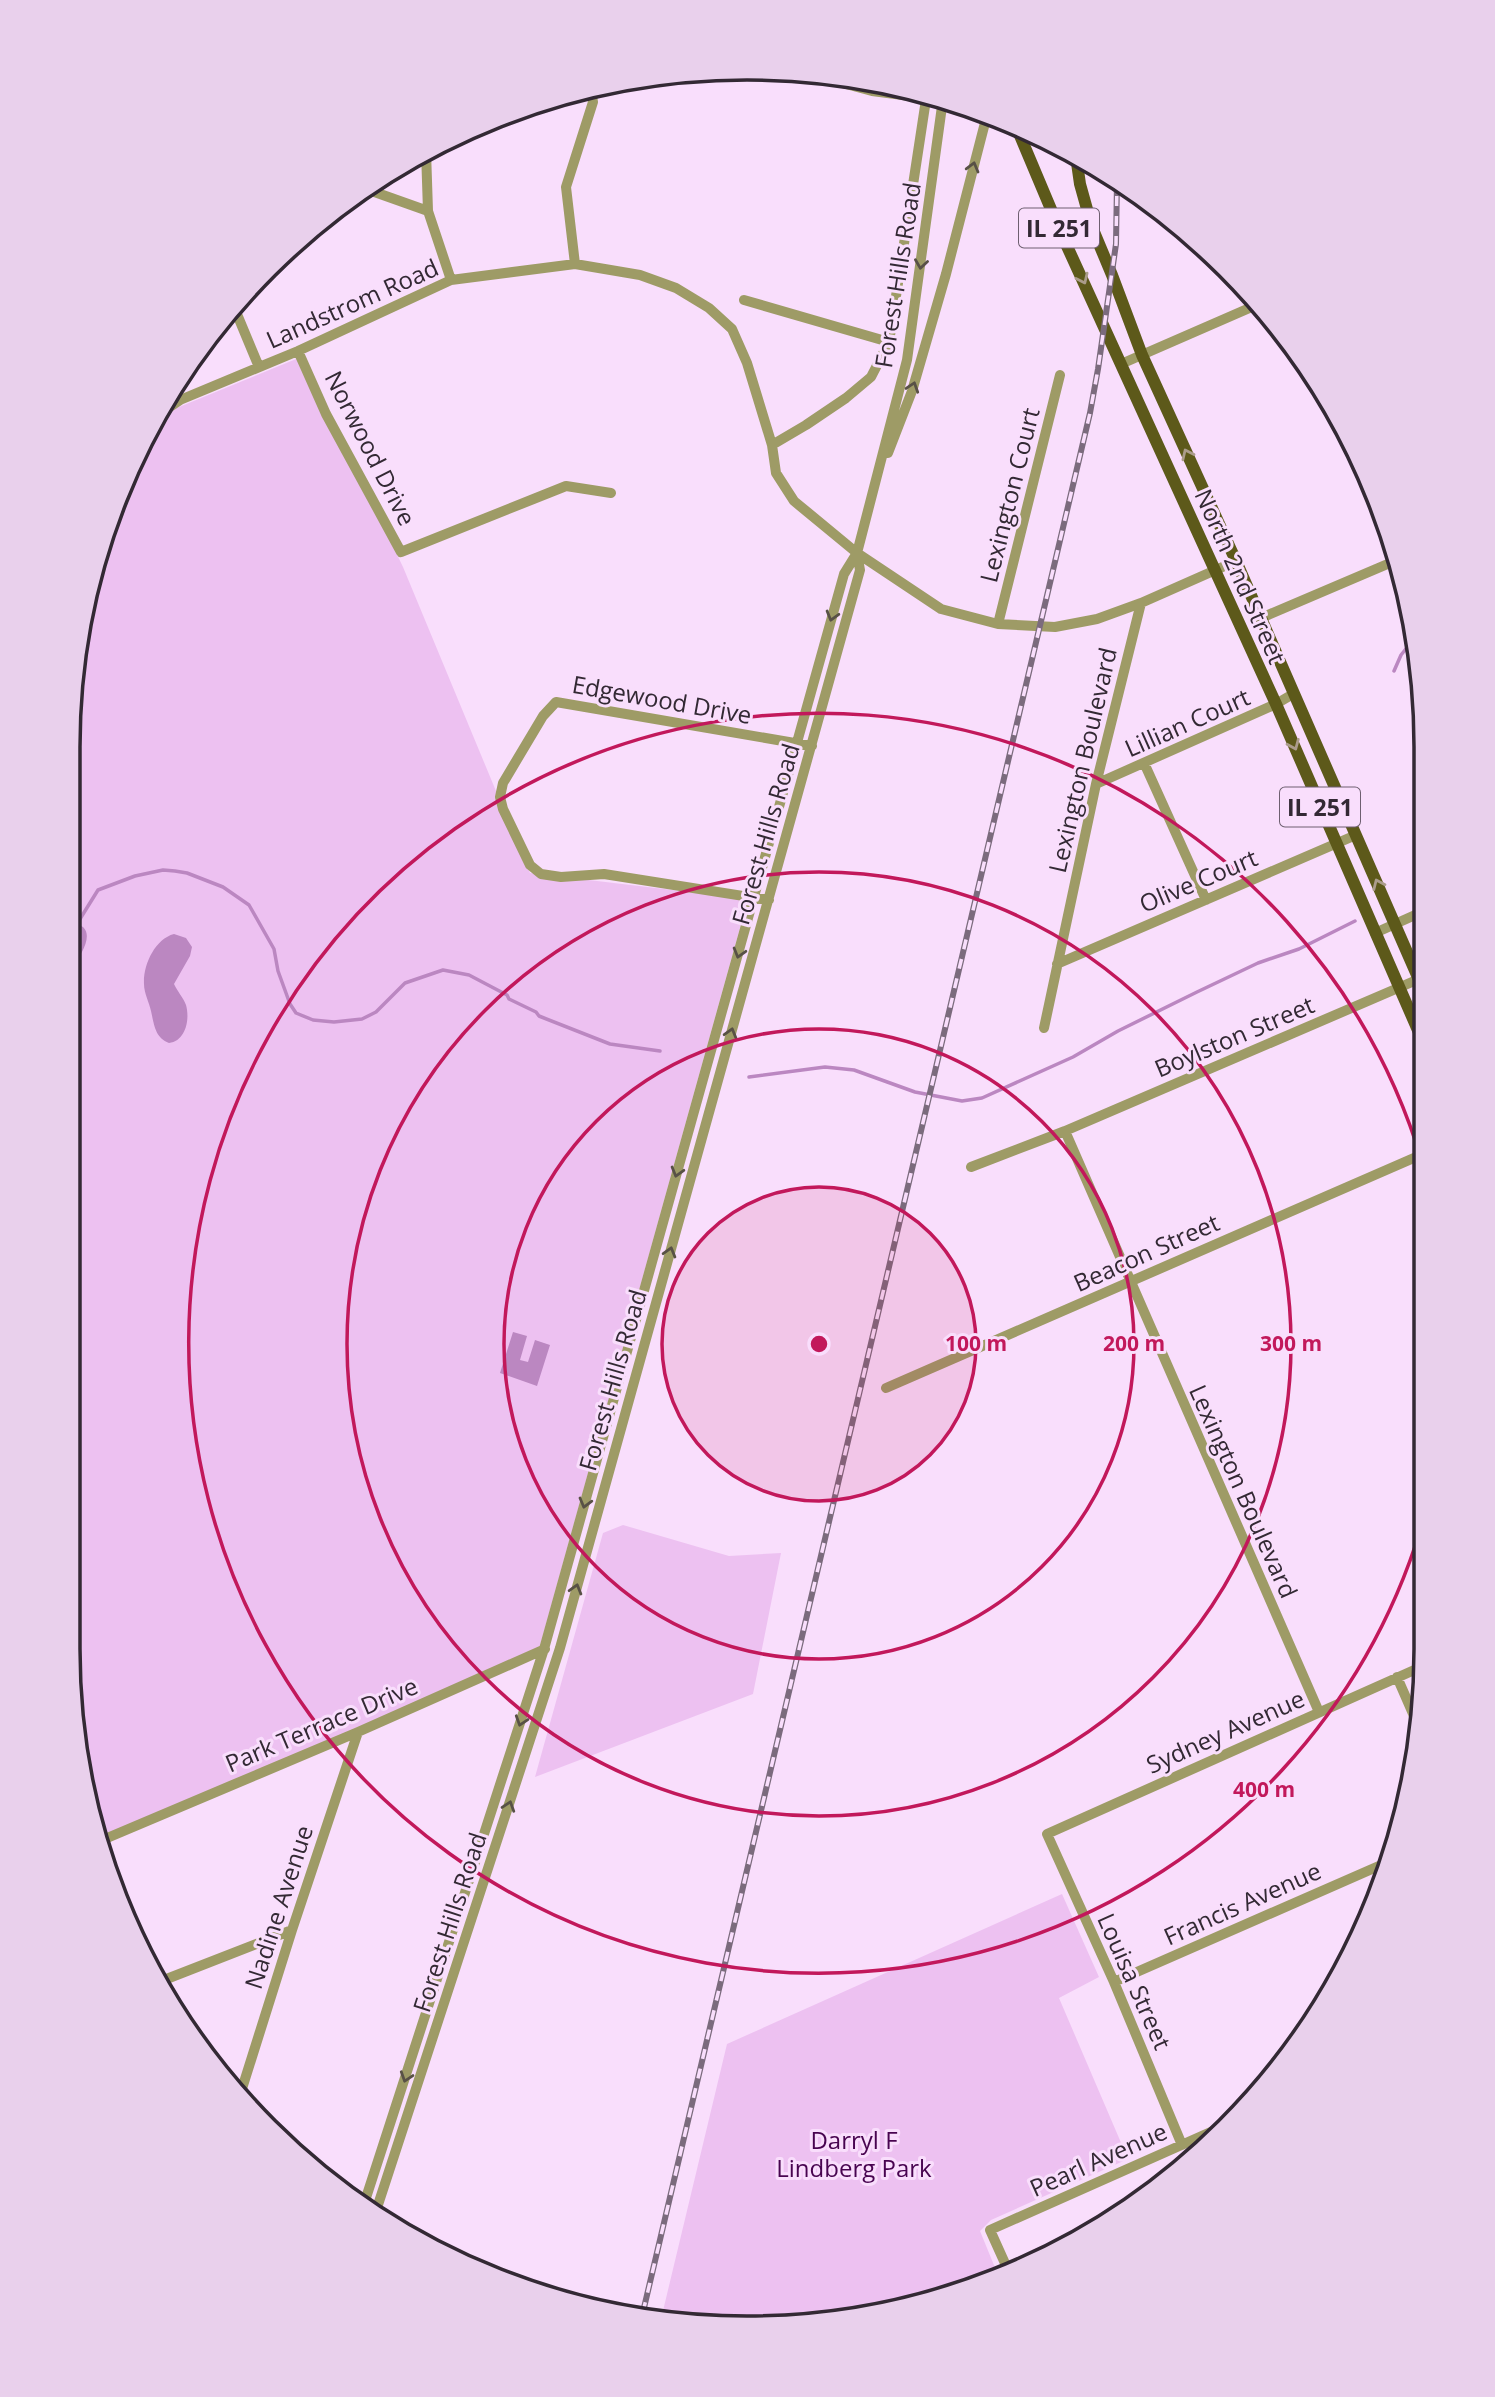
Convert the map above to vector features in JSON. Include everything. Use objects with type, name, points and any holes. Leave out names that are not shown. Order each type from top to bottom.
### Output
[{"type":"main road","name":"North 2nd Street","points":[[1022,139],[1121,364],[1217,570],[1414,1022]]},
{"type":"main road","name":"North 2nd Street","points":[[1078,168],[1092,228],[1142,355],[1236,561],[1414,969]]},
{"type":"street","points":[[575,264],[566,187],[592,99]]},
{"type":"street","points":[[772,445],[816,419],[871,377],[889,342],[926,105]]},
{"type":"street","name":"Forest Hills Road","points":[[366,2197],[544,1649],[844,574],[857,553],[907,360],[942,110]]},
{"type":"street","name":"Forest Hills Road","points":[[871,496],[912,391],[985,124]]},
{"type":"street","points":[[426,163],[428,211],[451,280]]},
{"type":"street","points":[[377,193],[428,211]]},
{"type":"street","name":"Landstrom Road","points":[[178,401],[298,351],[451,280],[575,264],[640,275],[676,288],[709,308],[732,329],[747,363],[772,445],[776,473],[794,501],[857,553],[941,608],[998,624],[1055,627],[1097,619],[1141,603]]},
{"type":"street","points":[[744,300],[889,342]]},
{"type":"street","points":[[1121,364],[1249,308]]},
{"type":"street","points":[[238,317],[259,367]]},
{"type":"street","name":"Norwood Drive","points":[[298,351],[326,414],[401,552],[566,486],[611,493]]},
{"type":"street","name":"Lexington Court","points":[[998,624],[1060,375]]},
{"type":"street","name":"Forest Hills Road","points":[[378,2205],[560,1648],[860,570],[857,553]]},
{"type":"street","points":[[1141,603],[1236,561]]},
{"type":"street","points":[[1261,618],[1388,564]]},
{"type":"street","name":"Lexington Boulevard","points":[[1044,1028],[1096,784],[1141,603]]},
{"type":"street","name":"Lillian Court","points":[[1096,784],[1144,765],[1293,694]]},
{"type":"street","name":"Edgewood Drive","points":[[769,900],[604,874],[561,877],[541,874],[530,865],[503,809],[500,797],[503,783],[543,716],[556,702],[812,746]]},
{"type":"street","points":[[1144,765],[1206,900]]},
{"type":"street","name":"Olive Court","points":[[1057,964],[1356,835]]},
{"type":"street","points":[[1375,933],[1414,915]]},
{"type":"street","name":"Boylston Street","points":[[971,1167],[1065,1131],[1399,988],[1414,986]]},
{"type":"street","name":"Lexington Boulevard","points":[[1065,1131],[1319,1712]]},
{"type":"street","name":"Beacon Street","points":[[886,1388],[1414,1158]]},
{"type":"street","points":[[624,1362],[638,1366]]},
{"type":"street","points":[[603,1437],[617,1439]]},
{"type":"street","name":"Park Terrace Drive","points":[[108,1838],[358,1732],[544,1649],[560,1648]]},
{"type":"street","name":"Sydney Avenue","points":[[1046,1834],[1414,1670]]},
{"type":"street","points":[[1397,1677],[1411,1710]]},
{"type":"street","name":"Nadine Avenue","points":[[243,2085],[358,1732]]},
{"type":"street","name":"Louisa Street","points":[[1046,1834],[1114,1982],[1182,2145]]},
{"type":"street","points":[[484,1835],[498,1837]]},
{"type":"street","name":"Francis Avenue","points":[[1114,1982],[1378,1866]]},
{"type":"street","points":[[168,1979],[292,1930]]},
{"type":"street","points":[[413,2055],[427,2057]]},
{"type":"street","name":"Pearl Avenue","points":[[1006,2265],[990,2230],[1204,2135]]},
{"type":"green space","points":[[301,357],[403,567],[530,873],[748,899],[539,1649],[108,1837],[93,1780],[86,1737],[80,1650],[82,704],[93,617],[103,575],[131,492],[173,410]]},
{"type":"green space","points":[[623,1525],[729,1556],[781,1553],[753,1694],[535,1777],[603,1533]]},
{"type":"green space","name":"Darryl F Lindberg Park","points":[[1062,1894],[1099,1977],[1059,1998],[1128,2159],[991,2220],[980,2231],[995,2269],[962,2281],[878,2304],[835,2311],[748,2316],[663,2311],[727,2044]]},
{"type":"shaded area","points":[[80,925],[87,935],[80,955]]},
{"type":"shaded area","points":[[174,934],[186,938],[192,947],[190,956],[174,984],[186,1005],[187,1023],[183,1034],[169,1043],[161,1038],[156,1030],[145,991],[144,977],[148,961],[156,947]]},
{"type":"shaded area","points":[[513,1332],[527,1336],[520,1360],[528,1362],[535,1340],[550,1345],[537,1386],[500,1373]]},
{"type":"waterway","points":[[1394,671],[1407,648]]},
{"type":"waterway","points":[[80,919],[98,890],[135,876],[163,870],[187,873],[223,887],[249,905],[274,949],[278,971],[290,1004],[296,1013],[313,1020],[334,1022],[362,1019],[376,1012],[405,983],[443,970],[469,975],[539,1016],[610,1044],[660,1051]]},
{"type":"waterway","points":[[749,1077],[825,1067],[854,1070],[915,1092],[962,1101],[982,1098],[1073,1057],[1118,1031],[1258,963],[1299,949],[1355,921]]},
{"type":"railway","points":[[644,2308],[1090,413],[1116,244],[1117,192]]}]
